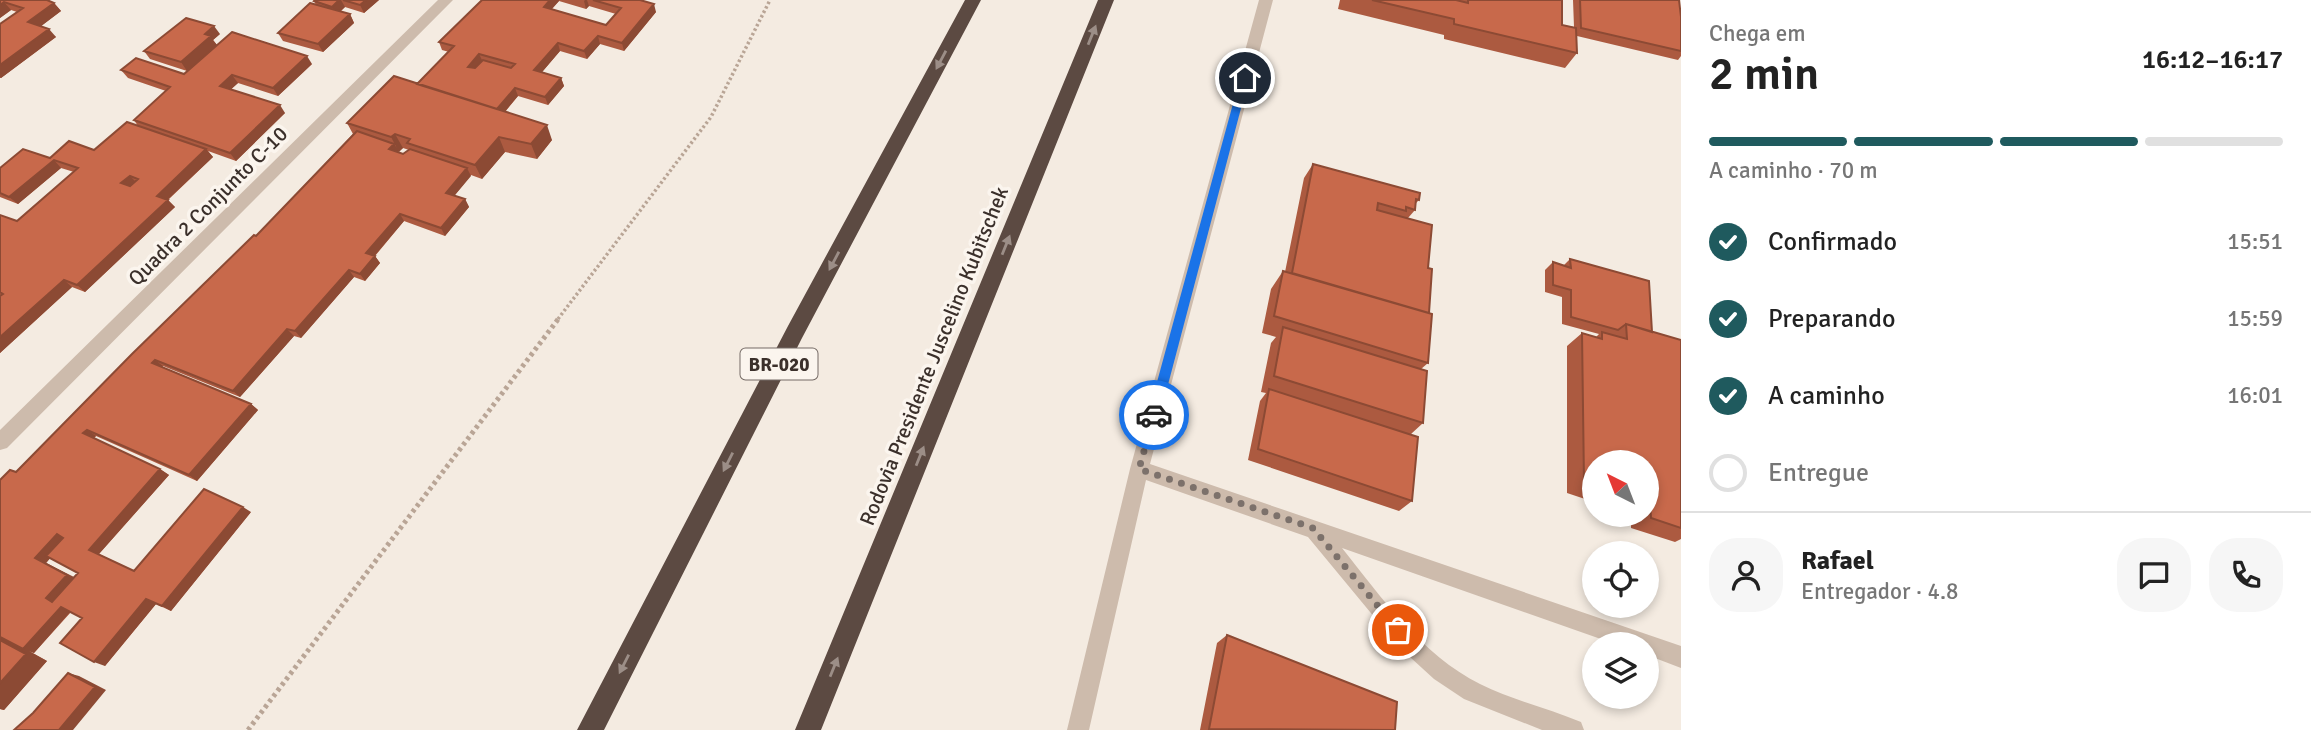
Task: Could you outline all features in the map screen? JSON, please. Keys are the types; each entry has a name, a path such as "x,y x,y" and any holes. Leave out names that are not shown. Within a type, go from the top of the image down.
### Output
{"highway":[{"name":"BR-020","path":"590,730 795,332 973,0"},
{"name":"Rodovia Presidente Juscelino Kubitschek","path":"808,730 1106,0"}],"street":[{"name":"Quadra 2 Conjunto C-10","path":"0,442 446,0"},
{"path":"1078,730 1139,469 1266,0"},
{"path":"1139,469 1612,632"},
{"path":"1313,528 1398,630 1442,673 1484,696 1573,730"},
{"path":"1659,649 1681,657"}],"path":[{"path":"248,730 711,117 770,0"}],"building":[{"path":"0,0 47,0 54,3 28,22 49,29 0,65 0,24 23,8 4,2 0,5"},
{"path":"315,0 339,0 332,7"},
{"path":"343,0 366,0 360,5"},
{"path":"482,0 550,0 544,7 606,25 621,8 593,0 640,0 654,4 622,43 598,36 584,51 558,43 534,70 561,78 545,97 515,88 497,109 417,84 454,46 439,42","holes":["479,54 515,64 511,68 483,60 475,68 468,67"]},
{"path":"1372,0 1456,0 1468,3 1468,0 1562,0 1562,25 1576,28 1577,53 1454,24 1454,19"},
{"path":"1580,0 1679,0 1681,51 1581,28"},
{"path":"310,3 350,14 318,44 278,33"},
{"path":"186,18 214,26 205,34 211,36 181,62 144,51"},
{"path":"232,32 307,56 273,88 232,75 220,86 280,105 230,153 134,120 170,87 121,70 136,58 184,74"},
{"path":"394,76 547,125 531,144 499,137 475,165 407,143 410,139 395,134 391,137 347,123"},
{"path":"127,122 206,149 157,196 168,200 77,285 64,280 0,337 0,296 3,294 0,292 0,215 17,221 78,168 54,160 9,197 0,193 0,168 23,149 50,158 69,141 94,150","holes":["130,176 138,179 130,186 121,183"]},
{"path":"357,131 394,144 389,149 403,154 410,149 467,168 446,193 465,199 441,228 400,214 366,253 375,256 360,274 349,270 295,331 287,329 233,391 155,360 152,363 251,404 189,475 87,430 83,433 160,469 89,550 134,571 204,489 243,507 162,606 146,599 94,662 60,643 82,618 61,607 23,649 0,637 0,480 10,470 16,472 132,354 254,235 256,236","holes":["57,534 63,538 46,556 78,573 52,602 46,598 67,575 35,558"]},
{"path":"1313,164 1420,193 1419,200 1416,199 1415,210 1406,207 1406,211 1378,203 1377,210 1432,225 1428,268 1432,269 1429,313 1292,273"},
{"path":"1570,259 1649,281 1652,332 1626,324 1618,330 1571,317 1571,290 1553,285 1553,262 1571,268"},
{"path":"1283,271 1432,314 1428,363 1274,316"},
{"path":"1626,324 1681,340 1681,528 1659,521 1659,450 1584,450 1582,333 1602,339 1602,332 1627,339"},
{"path":"1283,327 1427,371 1423,423 1274,376"},
{"path":"1269,389 1418,437 1412,501 1258,449"},
{"path":"1227,635 1397,702 1395,730 1209,729"},
{"path":"0,640 26,654 0,683"},
{"path":"68,673 95,687 59,730 14,730 33,713"}],"way so far":[{"path":"1154,415 1139,469 1313,528 1398,630"}],"route":[{"path":"1154,415 1245,78"}]}
